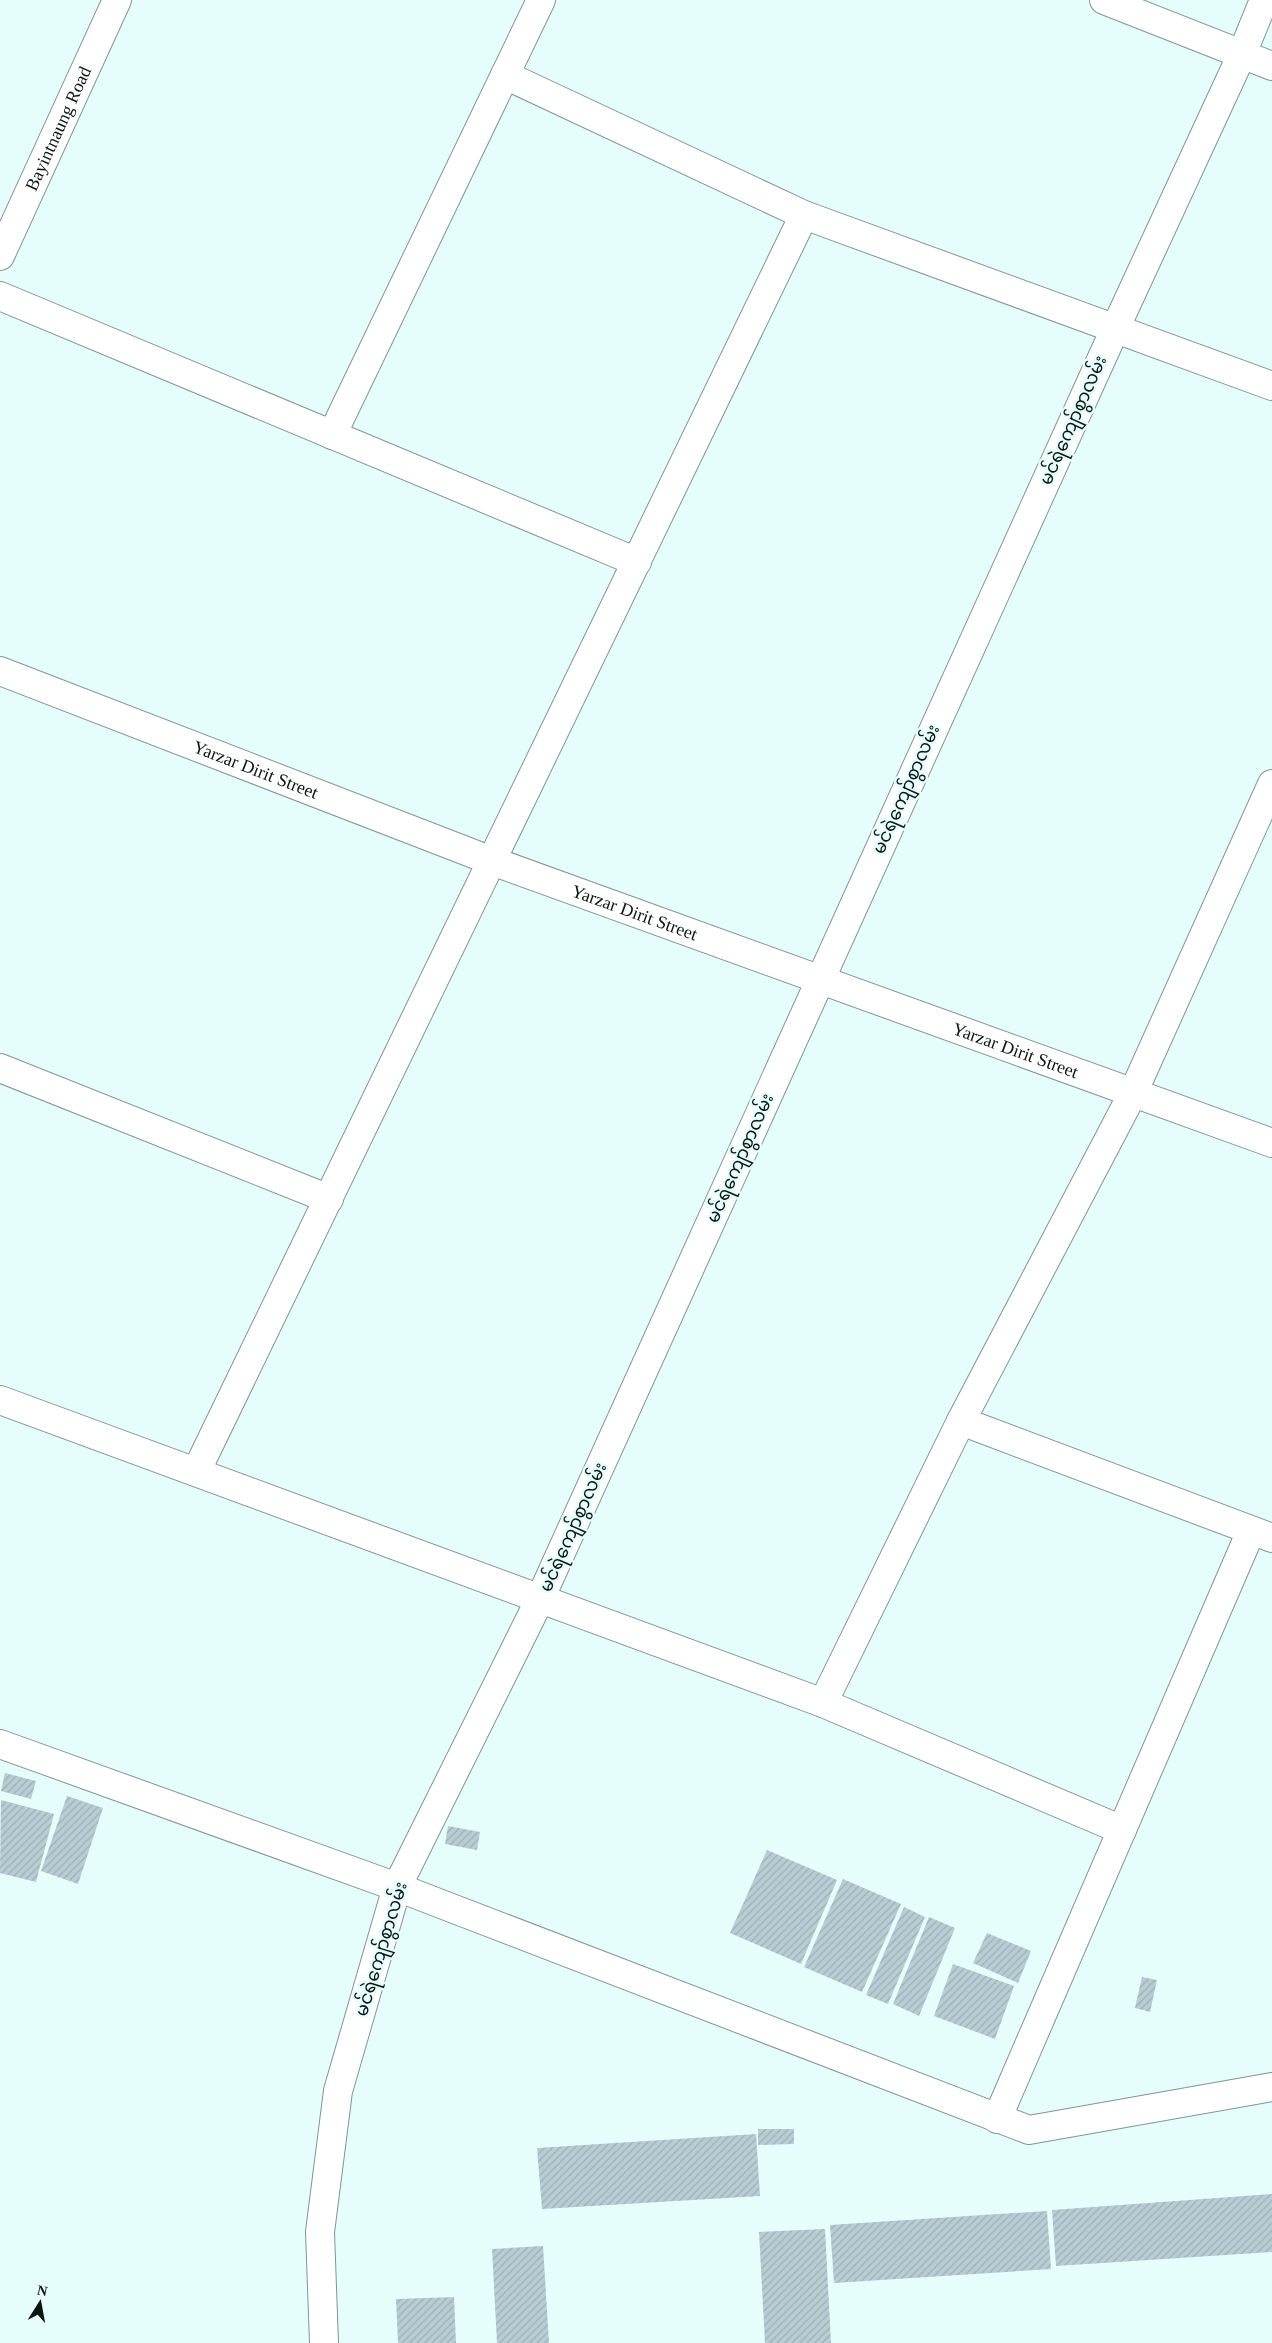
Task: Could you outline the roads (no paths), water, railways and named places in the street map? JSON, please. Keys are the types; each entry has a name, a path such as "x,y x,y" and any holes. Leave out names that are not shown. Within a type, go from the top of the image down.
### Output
{"street":[{"name":"Bayintnaung Road","path":"0,256 117,0"},
{"path":"332,435 541,0"},
{"path":"1104,0 1272,66"},
{"name":"မင်ရဲကျော်စွာလမ်း","path":"324,2343 320,2232 338,2091 397,1887 540,1599 1115,328 1242,54 1264,0"},
{"path":"505,75 804,216 1272,386"},
{"path":"196,1472 804,216"},
{"path":"0,296 636,562"},
{"name":"Yarzar Dirit Street","path":"0,671 492,861 1272,1143"},
{"path":"823,1703 961,1421 1133,1093 1272,786"},
{"path":"0,1068 328,1199"},
{"path":"0,1400 823,1703 1122,1830"},
{"path":"961,1421 1262,1534 1122,1830 997,2119"},
{"path":"0,1744 397,1887 1029,2130 1272,2087"}]}
